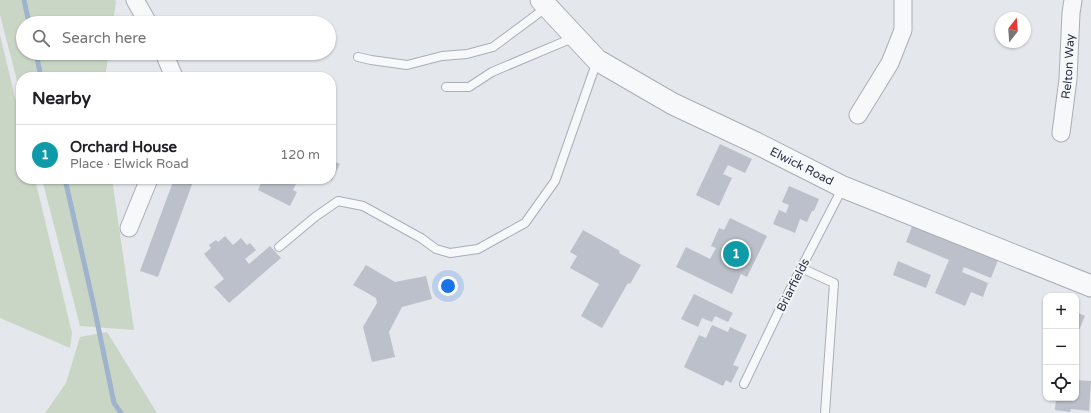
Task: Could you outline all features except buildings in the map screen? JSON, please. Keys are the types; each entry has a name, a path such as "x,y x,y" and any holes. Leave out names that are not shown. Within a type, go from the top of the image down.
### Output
{"street":[{"path":"136,0 144,16"},
{"path":"858,115 890,63 903,30 903,0"},
{"name":"Relton Way","path":"1061,133 1068,79 1073,0"},
{"name":"Elwick Road","path":"546,2 597,60 672,104 756,143 843,188 1091,286"},
{"path":"167,60 172,72"},
{"path":"129,228 147,184"}],"lane":[{"path":"358,56 371,60 407,65 442,56 467,54 492,47 546,2"},
{"path":"446,88 469,87 492,72 576,37"},
{"path":"279,247 315,217 338,201 363,206 421,238 436,249 450,253 478,249 525,223 555,181 597,60"},
{"name":"Briarfields","path":"744,384 843,188"},
{"path":"802,268 834,283 825,413"}],"green space":[{"path":"0,0 116,1 114,16 16,16 16,60 108,60 106,72 16,72 16,77 0,15"},
{"path":"0,35 16,101 16,184 36,184 72,333 70,348 0,318"},
{"path":"43,184 113,184 134,330 80,326"},
{"path":"107,332 157,413 45,413 66,383 80,337"}],"waterway":[{"path":"24,0 27,16"},
{"path":"37,60 40,72"},
{"path":"66,184 114,403 121,413"}],"place":[{"name":"Orchard House","path":"736,254"}]}
